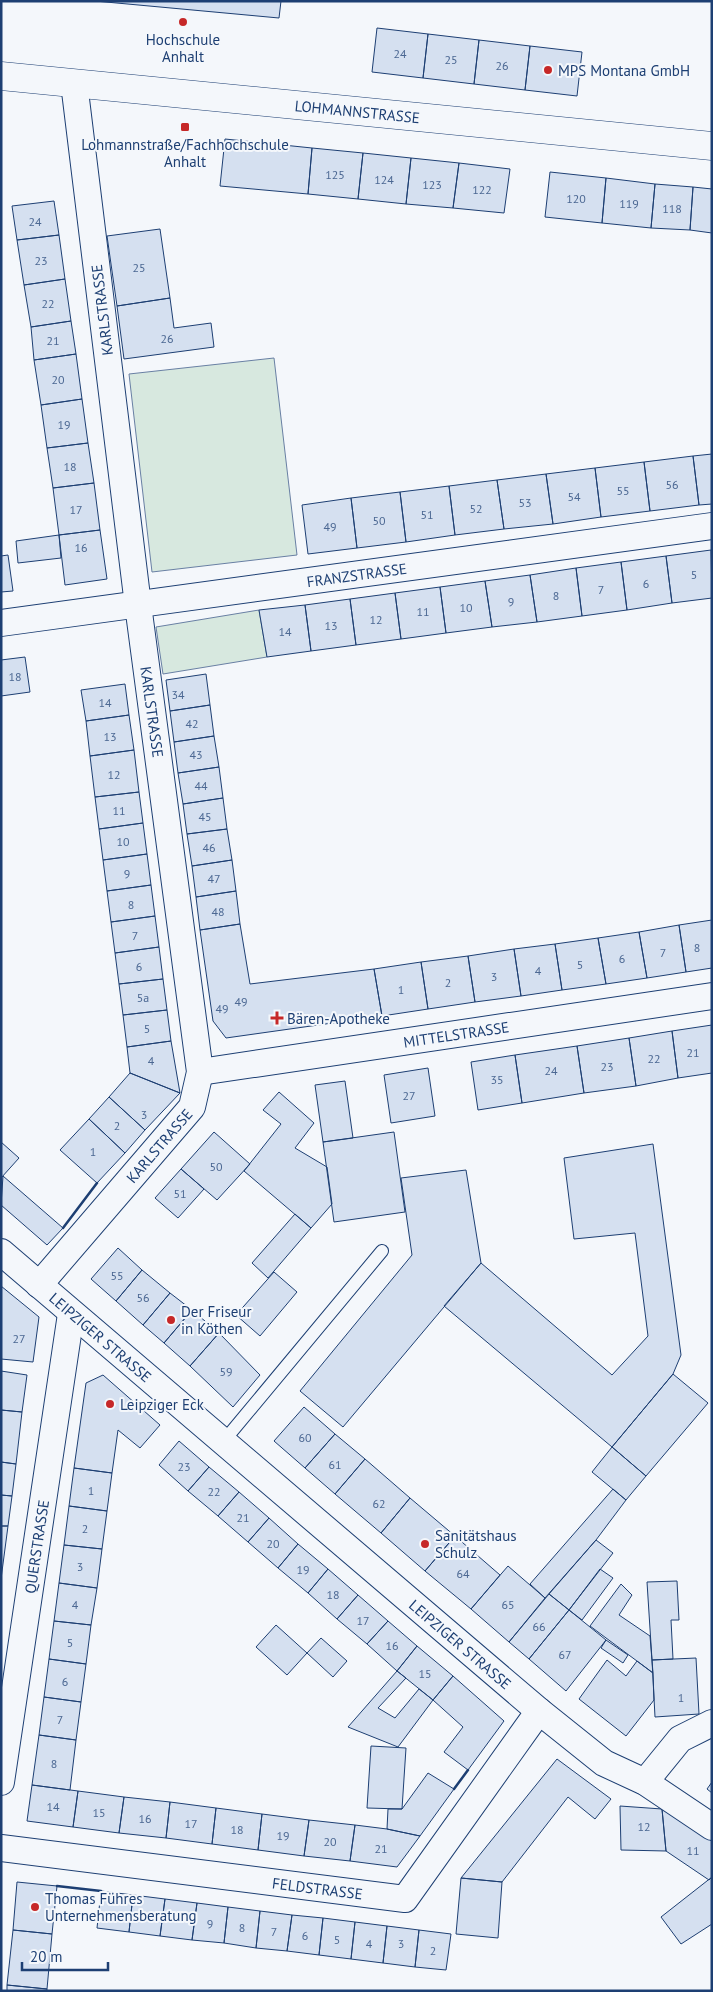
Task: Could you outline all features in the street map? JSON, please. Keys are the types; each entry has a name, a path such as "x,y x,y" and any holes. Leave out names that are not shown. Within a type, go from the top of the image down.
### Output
{"main road":[{"name":"LOHMANNSTRASSE","path":"1,76 712,146"}],"street":[{"name":"KARLSTRASSE","path":"39,1285 192,1107 200,1072 138,605 74,83"},
{"name":"FRANZSTRASSE","path":"1,623 712,526"},
{"name":"MITTELSTRASSE","path":"200,1072 712,996"},
{"name":"LEIPZIGER STRASSE","path":"1,1252 71,1314 539,1711 604,1763 645,1782 712,1827"},
{"name":"QUERSTRASSE","path":"1,1782 71,1314"},
{"name":"FELDSTRASSE","path":"1,1848 405,1899 539,1711"},
{"path":"645,1782 680,1739 712,1722"}],"lane":[{"path":"223,1442 382,1250"}],"shaded area":[{"path":"274,358 297,555 152,572 129,374"},
{"path":"259,610 267,657 163,674 156,627"}],"building":[{"path":"95,1 281,1 279,18"},
{"path":"377,28 428,34 423,78 372,72"},
{"path":"428,34 479,40 474,84 423,78"},
{"path":"479,40 530,46 525,90 474,84"},
{"path":"530,46 582,52 577,96 525,90"},
{"path":"225,139 312,148 308,194 220,186"},
{"path":"312,148 363,153 358,199 308,194"},
{"path":"363,153 411,158 406,204 358,199"},
{"path":"411,158 459,163 453,208 406,204"},
{"path":"459,163 510,169 504,213 453,208"},
{"path":"550,172 606,178 602,223 545,217"},
{"path":"606,178 655,184 651,228 602,223"},
{"path":"655,184 693,187 690,230 651,228"},
{"path":"693,187 712,189 712,233 690,230"},
{"path":"54,201 59,235 17,240 12,206"},
{"path":"160,229 170,298 117,306 107,236"},
{"path":"59,235 65,279 24,285 17,240"},
{"path":"65,279 71,321 31,327 24,285"},
{"path":"170,298 174,328 211,323 214,347 124,359 117,306"},
{"path":"71,321 76,354 34,360 31,327"},
{"path":"76,354 82,399 41,405 34,360"},
{"path":"82,399 88,443 47,448 41,405"},
{"path":"88,443 94,483 53,488 47,448"},
{"path":"712,454 712,504 699,505 693,456"},
{"path":"693,456 699,505 650,511 644,462"},
{"path":"644,462 650,511 601,517 595,468"},
{"path":"595,468 601,517 553,524 546,474"},
{"path":"546,474 553,524 504,529 497,480"},
{"path":"497,480 504,529 455,535 449,486"},
{"path":"94,483 100,530 59,535 53,488"},
{"path":"449,486 455,535 406,542 400,492"},
{"path":"400,492 406,542 357,548 351,498"},
{"path":"351,498 357,548 308,554 302,505"},
{"path":"100,530 107,579 65,585 59,535"},
{"path":"59,535 61,558 18,563 16,541"},
{"path":"711,550 712,598 672,603 666,556"},
{"path":"8,555 13,591 1,592 1,556"},
{"path":"666,556 672,603 627,610 621,562"},
{"path":"621,562 627,610 582,616 576,568"},
{"path":"576,568 582,616 537,622 530,575"},
{"path":"530,575 537,622 492,627 485,581"},
{"path":"485,581 492,627 446,633 440,587"},
{"path":"440,587 446,633 401,639 395,593"},
{"path":"395,593 401,639 356,645 350,599"},
{"path":"350,599 356,645 311,651 305,605"},
{"path":"305,605 311,651 267,657 259,610"},
{"path":"25,657 30,692 1,696 1,660"},
{"path":"206,674 210,705 170,711 166,680"},
{"path":"125,684 129,715 86,721 81,690"},
{"path":"210,705 214,736 174,742 170,711"},
{"path":"129,715 134,750 90,756 86,721"},
{"path":"214,736 219,767 178,773 174,742"},
{"path":"134,750 139,792 95,797 90,756"},
{"path":"219,767 223,798 183,804 178,773"},
{"path":"139,792 143,823 99,829 95,797"},
{"path":"223,798 227,829 187,834 183,804"},
{"path":"143,823 147,854 103,860 99,829"},
{"path":"227,829 232,860 192,866 187,834"},
{"path":"147,854 151,885 107,891 103,860"},
{"path":"232,860 236,891 196,897 192,866"},
{"path":"151,885 155,916 111,922 107,891"},
{"path":"236,891 240,924 200,930 196,897"},
{"path":"155,916 159,947 115,953 111,922"},
{"path":"712,920 712,968 686,972 679,925"},
{"path":"240,924 250,984 374,969 382,1016 226,1038 213,1021 200,930"},
{"path":"679,925 686,972 647,978 639,932"},
{"path":"639,932 647,978 606,984 598,938"},
{"path":"598,938 606,984 562,990 555,944"},
{"path":"555,944 562,990 521,996 514,949"},
{"path":"159,947 163,979 119,984 115,953"},
{"path":"514,949 521,996 475,1002 468,956"},
{"path":"468,956 475,1002 428,1009 421,962"},
{"path":"421,962 428,1009 382,1016 374,969"},
{"path":"163,979 167,1010 123,1015 119,984"},
{"path":"167,1010 171,1041 127,1047 123,1015"},
{"path":"712,1025 712,1073 678,1078 672,1031"},
{"path":"672,1031 678,1078 636,1086 629,1038"},
{"path":"629,1038 636,1086 584,1093 577,1046"},
{"path":"171,1041 180,1093 130,1073 127,1047"},
{"path":"577,1046 584,1093 522,1103 515,1055"},
{"path":"515,1055 522,1103 478,1110 471,1062"},
{"path":"428,1068 435,1116 391,1123 384,1075"},
{"path":"130,1073 180,1093 145,1130 109,1097"},
{"path":"345,1081 353,1138 323,1142 315,1085"},
{"path":"279,1092 314,1123 295,1148 327,1167 332,1204 311,1228 244,1171 281,1124 263,1110"},
{"path":"109,1097 145,1130 125,1153 89,1119"},
{"path":"89,1119 125,1153 97,1183 60,1150"},
{"path":"214,1132 250,1164 217,1200 181,1169"},
{"path":"394,1132 405,1212 334,1222 323,1142"},
{"path":"1,1142 19,1158 1,1178"},
{"path":"653,1144 681,1355 673,1374 612,1447 444,1306 481,1263 612,1375 648,1336 635,1233 574,1239 564,1158"},
{"path":"181,1169 204,1189 178,1218 155,1198"},
{"path":"466,1170 481,1263 343,1427 300,1391 412,1255 401,1178"},
{"path":"3,1176 63,1228 47,1245 1,1205"},
{"path":"295,1214 311,1228 268,1278 252,1263"},
{"path":"118,1248 142,1270 116,1301 91,1279"},
{"path":"142,1270 170,1293 143,1325 116,1301"},
{"path":"274,1272 297,1292 260,1336 236,1315"},
{"path":"1,1286 39,1317 33,1362 1,1359"},
{"path":"170,1293 192,1310 164,1343 143,1325"},
{"path":"192,1310 219,1333 190,1366 164,1343"},
{"path":"219,1333 260,1375 233,1407 190,1366"},
{"path":"1,1371 27,1375 22,1412 1,1410"},
{"path":"673,1374 708,1403 646,1476 612,1447"},
{"name":"Leipziger Eck","path":"103,1375 160,1425 140,1448 118,1430 112,1473 74,1468 86,1383"},
{"path":"304,1407 335,1434 305,1468 274,1441"},
{"path":"1,1410 22,1412 16,1464 1,1462"},
{"path":"335,1434 365,1459 335,1494 305,1468"},
{"path":"179,1441 209,1467 188,1491 159,1465"},
{"path":"612,1447 646,1476 626,1500 592,1472"},
{"path":"365,1459 410,1498 381,1533 335,1494"},
{"path":"1,1462 16,1464 12,1496 1,1495"},
{"path":"209,1467 239,1492 218,1516 188,1491"},
{"path":"74,1468 112,1473 107,1511 69,1506"},
{"path":"613,1489 626,1500 596,1540 545,1598 530,1584"},
{"path":"239,1492 269,1518 248,1542 218,1516"},
{"path":"1,1495 12,1496 8,1526 1,1526"},
{"path":"410,1498 455,1536 425,1571 381,1533"},
{"path":"69,1506 107,1511 102,1549 64,1545"},
{"path":"269,1518 298,1544 278,1568 248,1542"},
{"path":"1,1526 8,1526 1,1579"},
{"path":"455,1536 500,1575 471,1609 425,1571"},
{"path":"596,1540 613,1553 569,1610 549,1594"},
{"path":"298,1544 328,1569 308,1593 278,1568"},
{"path":"64,1545 102,1549 97,1588 59,1583"},
{"path":"508,1566 545,1598 509,1642 471,1609"},
{"path":"328,1569 358,1595 337,1619 308,1593"},
{"path":"600,1569 613,1578 582,1620 569,1610"},
{"path":"677,1581 679,1620 671,1620 673,1659 652,1660 647,1582"},
{"path":"59,1583 97,1588 91,1625 54,1621"},
{"path":"621,1584 632,1595 619,1615 650,1636 653,1673 590,1626"},
{"path":"549,1594 569,1610 529,1659 509,1642"},
{"path":"358,1595 388,1621 367,1644 337,1619"},
{"path":"569,1610 606,1640 566,1691 529,1659"},
{"path":"54,1621 91,1625 86,1664 49,1659"},
{"path":"388,1621 417,1646 397,1671 367,1644"},
{"path":"276,1625 307,1653 287,1675 256,1647"},
{"path":"321,1638 347,1661 333,1677 307,1653"},
{"path":"606,1640 628,1655 623,1663 601,1648"},
{"path":"417,1646 453,1676 433,1700 397,1671"},
{"path":"696,1658 699,1714 655,1717 652,1660"},
{"path":"49,1659 86,1664 81,1702 44,1697"},
{"path":"607,1660 626,1676 637,1661 653,1673 654,1700 626,1736 579,1699"},
{"path":"397,1671 406,1678 378,1708 395,1718 419,1689 433,1700 398,1747 348,1727"},
{"path":"453,1676 504,1721 468,1770 444,1752 463,1727 433,1700"},
{"path":"44,1697 81,1702 76,1740 39,1735"},
{"path":"39,1735 76,1740 70,1790 32,1785"},
{"path":"371,1746 406,1748 402,1809 367,1808"},
{"path":"557,1759 611,1799 595,1819 568,1797 502,1882 461,1878"},
{"path":"428,1773 454,1789 420,1836 387,1829 388,1809 402,1809"},
{"path":"712,1782 712,1793 707,1789"},
{"path":"32,1785 78,1791 73,1827 27,1821"},
{"path":"78,1791 124,1797 119,1833 73,1827"},
{"path":"124,1797 170,1802 166,1838 119,1833"},
{"path":"170,1802 216,1808 212,1844 166,1838"},
{"path":"620,1806 662,1809 666,1851 621,1850"},
{"path":"216,1808 262,1814 258,1850 212,1844"},
{"path":"662,1809 712,1841 712,1877 709,1880 666,1851"},
{"path":"262,1814 309,1820 304,1856 258,1850"},
{"path":"309,1820 355,1825 350,1861 304,1856"},
{"path":"355,1825 420,1836 397,1867 350,1861"},
{"path":"712,1877 712,1924 681,1944 661,1917"},
{"path":"461,1878 502,1882 498,1938 456,1934"},
{"path":"17,1882 57,1886 52,1934 13,1930"},
{"path":"101,1891 133,1895 129,1932 97,1928"},
{"path":"133,1895 165,1899 160,1936 129,1932"},
{"path":"165,1899 197,1903 192,1940 160,1936"},
{"path":"197,1903 228,1907 224,1943 192,1940"},
{"path":"228,1907 260,1911 256,1948 224,1943"},
{"path":"260,1911 292,1915 287,1951 256,1948"},
{"path":"292,1915 323,1918 319,1955 287,1951"},
{"path":"323,1918 355,1922 351,1959 319,1955"},
{"path":"355,1922 387,1926 383,1963 351,1959"},
{"path":"387,1926 419,1930 415,1967 383,1963"},
{"path":"13,1930 52,1934 47,1989 7,1985"},
{"path":"419,1930 451,1934 446,1970 415,1967"},
{"path":"7,1985 47,1989 47,1991 7,1991"}],"wall":[{"path":"63,1228 97,1183"},
{"path":"454,1789 468,1770"},
{"path":"57,1886 101,1891"}],"place":[{"name":"Hochschule Anhalt","path":"183,22"},
{"name":"MPS Montana GmbH","path":"548,70"},
{"name":"Lohmannstraße/Fachhochschule Anhalt","path":"185,127"},
{"name":"Bären-Apotheke","path":"277,1018"},
{"name":"Der Friseur in Köthen","path":"171,1320"},
{"name":"Leipziger Eck","path":"110,1404"},
{"name":"Sanitätshaus Schulz","path":"425,1544"},
{"name":"Thomas Führes Unternehmensberatung","path":"35,1907"}]}
